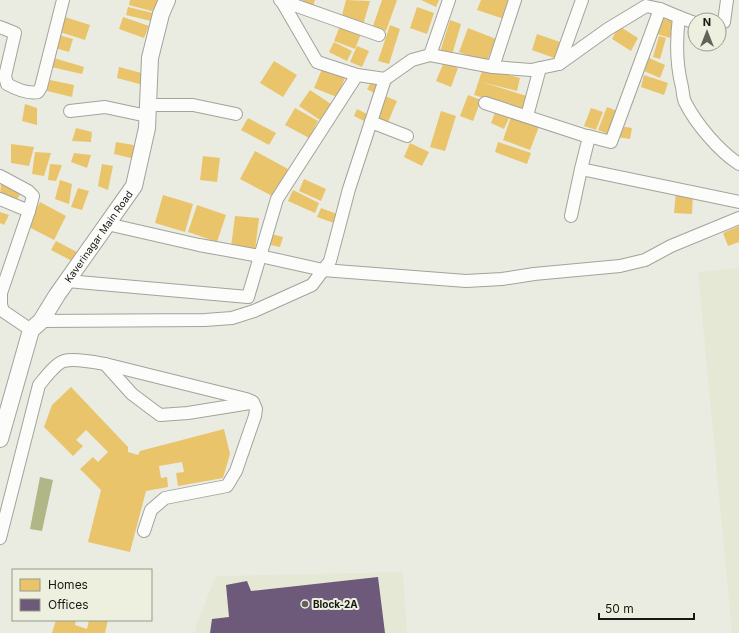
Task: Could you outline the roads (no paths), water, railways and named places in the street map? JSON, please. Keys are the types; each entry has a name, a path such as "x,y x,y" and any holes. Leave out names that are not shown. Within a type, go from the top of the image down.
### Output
{"street":[{"path":"0,27 15,33 6,76 7,84 32,93 38,92 41,87 63,0"},
{"name":"Kaverinagar Main Road","path":"0,439 36,325 134,186 147,128 150,58 161,14 167,0"},
{"path":"281,0 317,62 357,75 385,79"},
{"path":"281,0 379,35"},
{"path":"430,55 449,0"},
{"path":"493,67 515,0"},
{"path":"559,64 582,0"},
{"path":"725,12 727,0"},
{"path":"0,176 28,191 33,196 1,293 1,305 3,311 36,325 232,318 254,311 312,286 330,261 349,189 385,79 412,60 430,55 493,67 531,70 559,64 647,3 687,20"},
{"path":"484,103 611,142 660,9"},
{"path":"678,17 676,43 678,72 685,101 705,132 717,146 739,164"},
{"path":"527,116 540,68"},
{"path":"67,281 248,297 276,199 357,75"},
{"path":"70,111 105,107 148,110 193,105 236,114"},
{"path":"370,122 408,136"},
{"path":"571,216 581,168 590,136 588,136"},
{"path":"581,168 739,202"},
{"path":"0,199 29,211"},
{"path":"107,224 199,245 260,256 323,270 466,281 502,279 534,274 620,266 645,260 671,246 739,218"},
{"path":"0,538 39,385 51,371 63,361 86,360 105,364 253,402 256,409 255,416 236,471 227,486 165,498 151,510 144,531"},
{"path":"105,364 132,394 160,415 188,413 253,402"}],"place":[{"name":"Block-2A","path":"305,604"}]}
